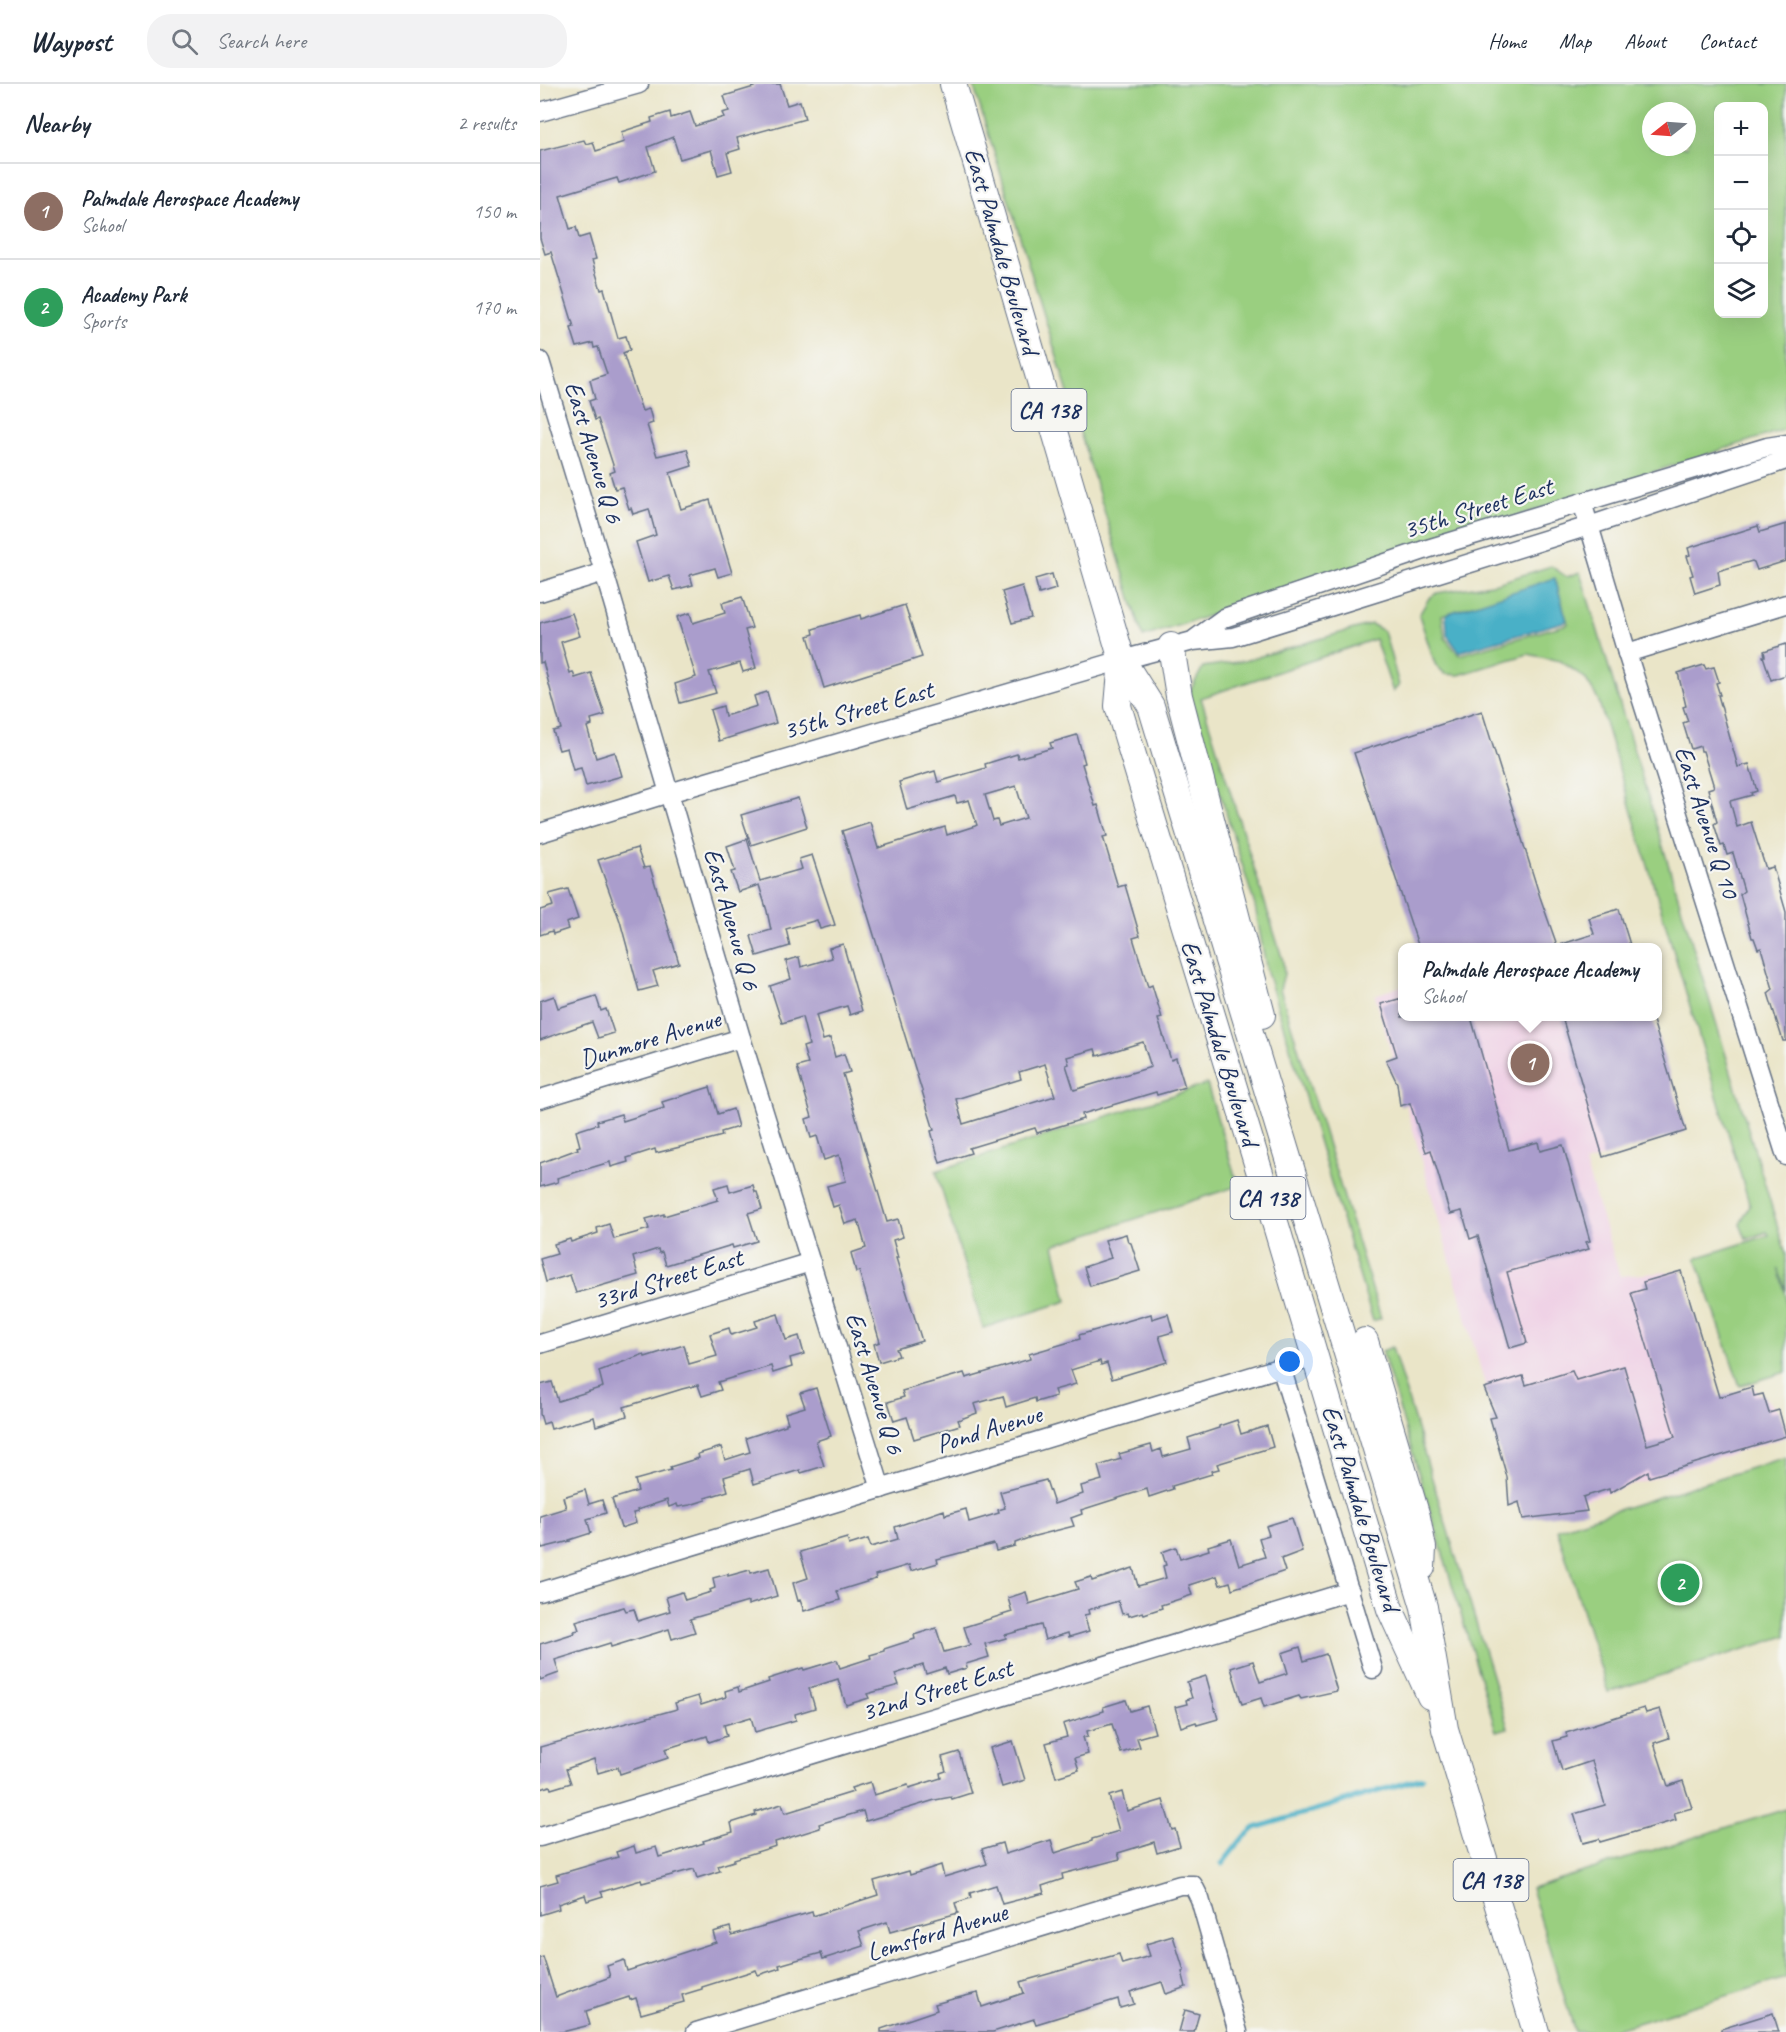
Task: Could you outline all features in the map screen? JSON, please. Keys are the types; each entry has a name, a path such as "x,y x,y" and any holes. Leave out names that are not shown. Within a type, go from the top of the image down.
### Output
{"highway":[{"name":"East Palmdale Boulevard","path":"953,84 1122,660 1151,706 1424,1607 1445,1729 1536,2032"},
{"path":"1182,644 1179,696 1264,1024 1261,1070"},
{"name":"East Palmdale Boulevard","path":"1122,660 1118,706 1390,1609 1445,1729"},
{"path":"1365,1341 1417,1517 1423,1548 1420,1595"}],"street":[{"path":"540,112 639,84"},
{"name":"East Avenue Q 6","path":"540,361 741,1038 880,1489"},
{"name":"35th Street East","path":"1182,644 1224,618 1426,549 1767,447 1786,444"},
{"name":"35th Street East","path":"540,833 1122,660 1182,644 1233,637 1589,526 1786,460"},
{"name":"East Avenue Q 10","path":"1582,502 1626,653 1786,1156"},
{"path":"1394,587 1394,576 1399,570 1504,535 1517,522"},
{"path":"540,592 604,572"},
{"path":"1626,653 1786,604"},
{"name":"Dunmore Avenue","path":"540,1099 741,1038"},
{"name":"33rd Street East","path":"540,1344 811,1262"},
{"name":"Pond Avenue","path":"540,1592 1315,1357"},
{"path":"1281,1367 1373,1669"},
{"name":"32nd Street East","path":"540,1837 1350,1591"},
{"name":"Lemsford Avenue","path":"696,2032 1180,1886 1193,1885 1200,1899 1238,2032"}],"shaded area":[{"path":"1398,987 1398,1021 1653,1021 1686,1131 1585,1163 1620,1276 1681,1271 1719,1397 1752,1387 1779,1410 1786,1437 1523,1519 1375,995"}],"green space":[{"path":"973,84 1786,84 1786,429 1143,637"},
{"path":"1551,566 1567,577 1580,572 1786,1254 1786,1291 1778,1268 1786,1295 1786,1372 1740,1386 1696,1258 1769,1235 1767,1232 1746,1239 1740,1224 1750,1206 1598,699 1585,678 1560,661 1528,654 1459,675 1445,674 1435,664 1419,615 1429,598 1437,593 1497,583","holes":["1555,579 1568,624 1459,655 1445,638 1442,615"]},
{"path":"1371,624 1384,631 1399,685 1393,692 1375,639 1201,698 1283,961 1284,974 1280,989 1381,1318 1373,1321 1267,972 1255,906 1189,693 1203,667 1244,661"},
{"path":"1207,1084 1238,1186 1054,1245 1067,1301 983,1328 936,1171"},
{"path":"1392,1347 1508,1728 1496,1731 1382,1351"},
{"path":"1786,1457 1786,1636 1608,1692 1557,1529"},
{"path":"1786,1809 1786,1978 1607,2032 1575,2032 1531,1888"}],"water":[{"path":"1555,578 1567,621 1459,652 1447,635 1446,614"}],"building":[{"path":"753,84 780,84 787,105 800,101 805,119 737,138 740,149 727,153 732,171 718,175 711,150 680,159 673,137 648,147 655,171 619,183 617,178 560,195 570,229 576,227 579,238 589,235 596,259 592,260 601,290 604,289 618,338 626,336 630,350 623,353 642,411 649,409 653,423 647,425 657,456 687,449 692,466 670,473 681,509 710,500 732,573 718,577 715,568 690,575 693,585 674,590 669,576 648,582 636,542 656,535 649,509 633,514 631,508 629,509 622,487 615,489 610,473 615,471 598,419 595,420 589,401 595,399 590,380 607,374 598,347 594,348 593,343 577,347 571,328 574,327 551,252 545,254 540,238 540,151 584,140 586,144 593,142 596,151 624,142 621,132 652,122 651,118 670,112 671,118 690,112 695,126 724,117 722,113 729,111 724,96 754,87"},
{"path":"1786,524 1786,561 1757,570 1752,561 1718,571 1720,585 1695,593 1690,576 1693,575 1687,556 1690,555 1688,548 1758,526 1760,532"},
{"path":"1052,574 1056,589 1039,594 1035,579"},
{"path":"1022,586 1031,618 1012,623 1002,592"},
{"path":"742,597 752,628 745,630 756,668 743,672 740,663 709,672 716,693 680,703 675,684 696,677 677,617 690,613 693,623 725,613 722,603"},
{"path":"905,605 922,657 824,688 808,636 814,634 813,629 860,615 861,619"},
{"path":"572,613 580,636 561,642 570,673 573,672 575,678 591,673 605,715 591,719 592,725 587,727 596,758 615,752 622,776 586,786 581,768 573,770 567,748 559,750 553,731 561,729 543,662 540,663 540,623"},
{"path":"1786,644 1786,675 1771,680 1763,656 1765,656 1764,651"},
{"path":"1704,665 1706,669 1714,667 1719,682 1716,683 1720,695 1718,695 1738,767 1749,764 1757,791 1751,793 1752,795 1730,801 1737,827 1751,822 1766,869 1773,867 1786,912 1786,1041 1783,1041 1768,993 1773,989 1761,948 1758,949 1752,938 1740,894 1744,891 1733,853 1727,855 1724,845 1721,846 1714,824 1717,822 1708,789 1714,787 1703,751 1700,746 1691,749 1683,723 1688,721 1683,707 1686,706 1678,673"},
{"path":"767,692 776,723 719,741 710,710 723,706 725,716 757,706 754,696"},
{"path":"1482,711 1556,943 1417,943 1354,753"},
{"path":"1077,735 1085,763 1082,764 1095,806 1098,805 1107,836 1103,837 1118,887 1125,885 1140,936 1133,938 1148,987 1152,985 1162,1018 1158,1019 1171,1060 1176,1058 1185,1087 1157,1095 1156,1092 1082,1114 1083,1119 1037,1133 1035,1128 969,1148 971,1153 940,1163 931,1131 934,1130 842,831 870,822 878,848 945,827 947,835 975,826 977,825 969,800 957,803 955,796 907,810 899,782 935,771 938,782 986,768 985,764 1017,754 1018,758 1052,748 1050,743","holes":["1016,786 1026,818 999,826 997,820 993,821 985,795","1143,1042 1151,1067 1074,1090 1066,1065 1069,1064 1067,1057 1095,1049 1097,1056","1045,1064 1055,1096 963,1124 956,1099 1021,1079 1019,1072"]},
{"path":"798,798 807,827 751,845 741,815"},
{"path":"747,839 760,881 802,869 799,859 812,855 835,925 820,929 817,920 786,929 790,946 757,956 751,936 771,930 767,911 759,885 738,892 731,872 735,871 727,846"},
{"path":"637,848 644,868 650,867 679,963 653,971 658,986 639,991 620,921 598,860"},
{"path":"568,889 578,919 566,923 568,929 540,935 540,910 553,906 549,894"},
{"path":"1619,909 1629,943 1565,943 1594,934 1589,918"},
{"path":"843,944 862,1011 850,1015 847,1006 816,1015 823,1040 830,1038 835,1057 844,1054 850,1072 843,1074 887,1222 898,1219 903,1237 893,1240 898,1258 896,1258 922,1341 896,1349 899,1356 879,1362 874,1344 880,1342 859,1271 856,1272 851,1253 866,1248 858,1220 845,1224 839,1205 833,1207 827,1186 846,1181 839,1155 824,1160 817,1136 811,1138 806,1119 812,1117 797,1067 808,1064 803,1047 809,1045 802,1017 782,1023 770,986 791,979 786,961 799,957 801,967 832,958 829,948"},
{"path":"554,996 558,1008 596,996 601,1011 606,1009 614,1033 598,1038 592,1022 540,1040 540,1001"},
{"path":"1398,999 1398,1021 1472,1021 1509,1150 1538,1142 1540,1151 1563,1145 1590,1241 1586,1242 1589,1249 1507,1272 1527,1343 1510,1348 1478,1236 1470,1239 1462,1211 1450,1214 1431,1150 1426,1152 1410,1103 1400,1106 1397,1083 1386,1060 1397,1056 1381,1004"},
{"path":"1563,1021 1653,1021 1686,1131 1603,1157"},
{"path":"710,1087 718,1114 733,1109 738,1127 721,1132 722,1136 656,1153 655,1149 627,1158 628,1162 611,1167 610,1162 557,1178 558,1182 540,1187 540,1163 578,1149 577,1147 580,1146 576,1131 598,1124 597,1121 621,1114 623,1121 664,1108 662,1102"},
{"path":"728,1184 730,1192 753,1185 757,1192 762,1209 748,1213 757,1241 733,1248 732,1245 666,1265 662,1252 659,1253 658,1249 633,1257 638,1275 576,1293 570,1275 546,1282 540,1259 557,1254 554,1244 570,1239 571,1242 598,1233 597,1228 609,1224 614,1239 649,1229 646,1219 718,1200 714,1188"},
{"path":"1126,1234 1140,1271 1090,1286 1084,1267 1111,1258 1105,1240"},
{"path":"1681,1271 1719,1397 1752,1387 1754,1396 1763,1394 1769,1413 1779,1410 1786,1436 1649,1477 1648,1471 1610,1493 1609,1489 1583,1497 1587,1511 1523,1519 1519,1502 1509,1506 1507,1477 1490,1418 1496,1417 1484,1388 1523,1376 1526,1385 1572,1371 1576,1380 1624,1366 1647,1445 1675,1437 1631,1293 1645,1289 1643,1282"},
{"path":"778,1314 786,1340 799,1336 804,1354 790,1358 792,1367 773,1373 771,1366 718,1382 721,1390 702,1396 698,1385 682,1389 624,1407 627,1416 596,1426 594,1417 551,1429 549,1422 543,1424 540,1414 540,1385 552,1382 558,1401 603,1387 599,1371 644,1354 645,1357 684,1345 689,1364 717,1356 710,1334 729,1328 731,1335 757,1327 755,1321"},
{"path":"1151,1314 1152,1319 1168,1314 1173,1332 1159,1336 1167,1362 1112,1379 1107,1363 1101,1365 1100,1361 1071,1370 1076,1384 1054,1390 1056,1396 1036,1402 1035,1398 1006,1407 1003,1396 974,1404 977,1413 958,1420 960,1425 914,1439 907,1417 894,1421 888,1402 904,1397 902,1391 964,1373 966,1378 1030,1359 1029,1354 1080,1339 1079,1335"},
{"path":"816,1388 831,1436 816,1441 824,1466 801,1473 800,1470 754,1484 750,1469 724,1477 728,1491 690,1505 678,1507 677,1504 669,1507 667,1500 637,1510 638,1512 633,1513 636,1523 621,1528 612,1499 638,1491 635,1480 671,1470 670,1467 699,1458 698,1454 721,1447 725,1460 750,1452 746,1438 786,1425 788,1423 785,1413 805,1407 800,1393"},
{"path":"1237,1420 1241,1434 1267,1426 1273,1447 1217,1464 1219,1469 1211,1471 1212,1474 1172,1486 1173,1489 1149,1497 1147,1489 1081,1510 1082,1514 1071,1518 1074,1526 1031,1537 1015,1543 1015,1546 996,1551 994,1544 937,1559 938,1563 911,1571 909,1565 875,1575 876,1579 837,1591 840,1600 804,1611 800,1600 798,1601 793,1583 808,1578 800,1552 847,1538 849,1545 868,1539 871,1547 898,1539 895,1527 944,1510 945,1515 966,1509 969,1522 999,1513 998,1510 1005,1508 1000,1492 1046,1480 1054,1504 1083,1494 1081,1486 1102,1480 1098,1466 1121,1459 1119,1454 1151,1445 1153,1452 1161,1449 1163,1457 1191,1449 1188,1438"},
{"path":"585,1490 589,1504 602,1500 606,1513 587,1519 591,1533 542,1548 540,1516 566,1508 563,1497"},
{"path":"1292,1518 1302,1551 1281,1559 1285,1571 1232,1589 1230,1582 1220,1585 1217,1576 1189,1585 1192,1595 1161,1605 1162,1608 1144,1614 1143,1612 1129,1616 1128,1613 1122,1614 1118,1601 1088,1610 1089,1614 1084,1615 1089,1631 1069,1637 1068,1633 1045,1640 1041,1625 1005,1635 1006,1638 985,1644 989,1657 966,1664 967,1668 947,1674 945,1668 926,1674 923,1665 895,1674 899,1685 867,1694 869,1698 846,1705 838,1679 809,1688 815,1708 795,1714 796,1720 755,1732 751,1717 724,1725 727,1736 709,1742 707,1736 665,1749 668,1758 620,1774 618,1767 598,1773 594,1759 566,1769 571,1783 551,1789 550,1786 540,1789 540,1747 677,1709 675,1703 698,1696 701,1705 726,1697 725,1691 738,1687 739,1692 769,1682 768,1679 803,1668 804,1670 837,1660 840,1668 871,1658 870,1655 915,1639 914,1635 936,1628 944,1652 970,1645 964,1627 1012,1612 1008,1598 1026,1592 1029,1604 1078,1589 1075,1582 1091,1577 1092,1581 1133,1568 1138,1586 1166,1578 1163,1566 1166,1565 1162,1552 1176,1547 1180,1559 1209,1550 1208,1546 1231,1539 1239,1565 1265,1557 1259,1538 1269,1535 1266,1526"},
{"path":"769,1568 777,1596 690,1619 695,1632 672,1639 669,1629 611,1647 610,1643 555,1660 559,1673 540,1680 540,1644 575,1633 574,1631 579,1630 576,1621 624,1607 626,1611 634,1609 638,1621 670,1611 666,1597 682,1592 685,1600 711,1592 710,1590 715,1588 713,1578"},
{"path":"1300,1647 1304,1661 1326,1654 1337,1691 1301,1699 1299,1696 1264,1707 1261,1698 1242,1704 1231,1668 1253,1661 1260,1682 1288,1673 1282,1653"},
{"path":"1206,1676 1218,1719 1181,1727 1175,1707 1187,1704 1186,1700 1192,1698 1187,1682"},
{"path":"1126,1700 1130,1711 1147,1706 1155,1733 1137,1738 1140,1747 1121,1753 1112,1724 1087,1731 1088,1736 1083,1737 1088,1754 1075,1758 1079,1770 1056,1777 1046,1743 1067,1737 1063,1724 1104,1711 1103,1707"},
{"path":"1644,1708 1646,1713 1660,1709 1669,1738 1654,1743 1668,1786 1683,1781 1692,1808 1674,1813 1676,1820 1600,1842 1599,1839 1583,1843 1574,1814 1605,1805 1592,1761 1562,1771 1553,1741 1567,1737 1566,1733"},
{"path":"1013,1741 1025,1780 1002,1787 990,1748"},
{"path":"959,1752 971,1793 952,1799 951,1797 935,1800 866,1821 863,1811 819,1824 820,1828 775,1842 776,1846 734,1859 734,1861 718,1866 720,1871 697,1878 694,1869 642,1883 641,1880 601,1892 603,1896 587,1901 585,1895 558,1904 559,1909 540,1915 540,1886 558,1881 556,1875 618,1857 616,1852 634,1846 636,1853 656,1847 659,1857 733,1832 731,1823 756,1815 755,1812 782,1804 785,1813 853,1792 851,1788 870,1782 874,1795 908,1785 909,1788 941,1778 940,1773 946,1771 942,1757"},
{"path":"1122,1792 1127,1811 1163,1800 1172,1830 1175,1829 1180,1846 1157,1853 1154,1842 1118,1853 1120,1859 1062,1874 1063,1879 1042,1886 1044,1893 1002,1904 996,1885 970,1893 971,1898 955,1903 958,1913 890,1932 887,1922 859,1931 864,1946 823,1959 821,1953 779,1965 780,1968 758,1975 756,1970 682,1995 684,2002 641,2014 636,1998 630,2000 629,1997 586,2011 590,2025 562,2032 540,2032 540,1958 543,1957 556,1997 610,1977 607,1966 624,1960 627,1971 716,1942 713,1932 730,1927 732,1935 812,1912 813,1916 878,1895 874,1881 909,1871 910,1875 941,1865 944,1877 987,1864 982,1849 1002,1843 1005,1854 1051,1840 1055,1853 1092,1841 1092,1839 1119,1831 1109,1796"},
{"path":"1173,1936 1184,1971 1182,1972 1186,1987 1166,1994 1162,1982 1130,1992 1134,2004 1120,2008 1118,1999 1036,2024 1034,2019 993,2032 881,2032 881,2029 937,2010 935,2004 978,1993 982,2007 1024,1993 1020,1982 1119,1954 1122,1964 1150,1956 1146,1944"},
{"path":"1185,2010 1199,2014 1194,2032 1179,2032"},
{"path":"1773,2013 1779,2032 1721,2032 1721,2029"}],"waterway":[{"path":"1222,1864 1241,1840 1255,1828 1422,1778"}],"place":[{"name":"Palmdale Aerospace Academy","path":"1530,1063"},
{"name":"Academy Park","path":"1680,1583"}]}
